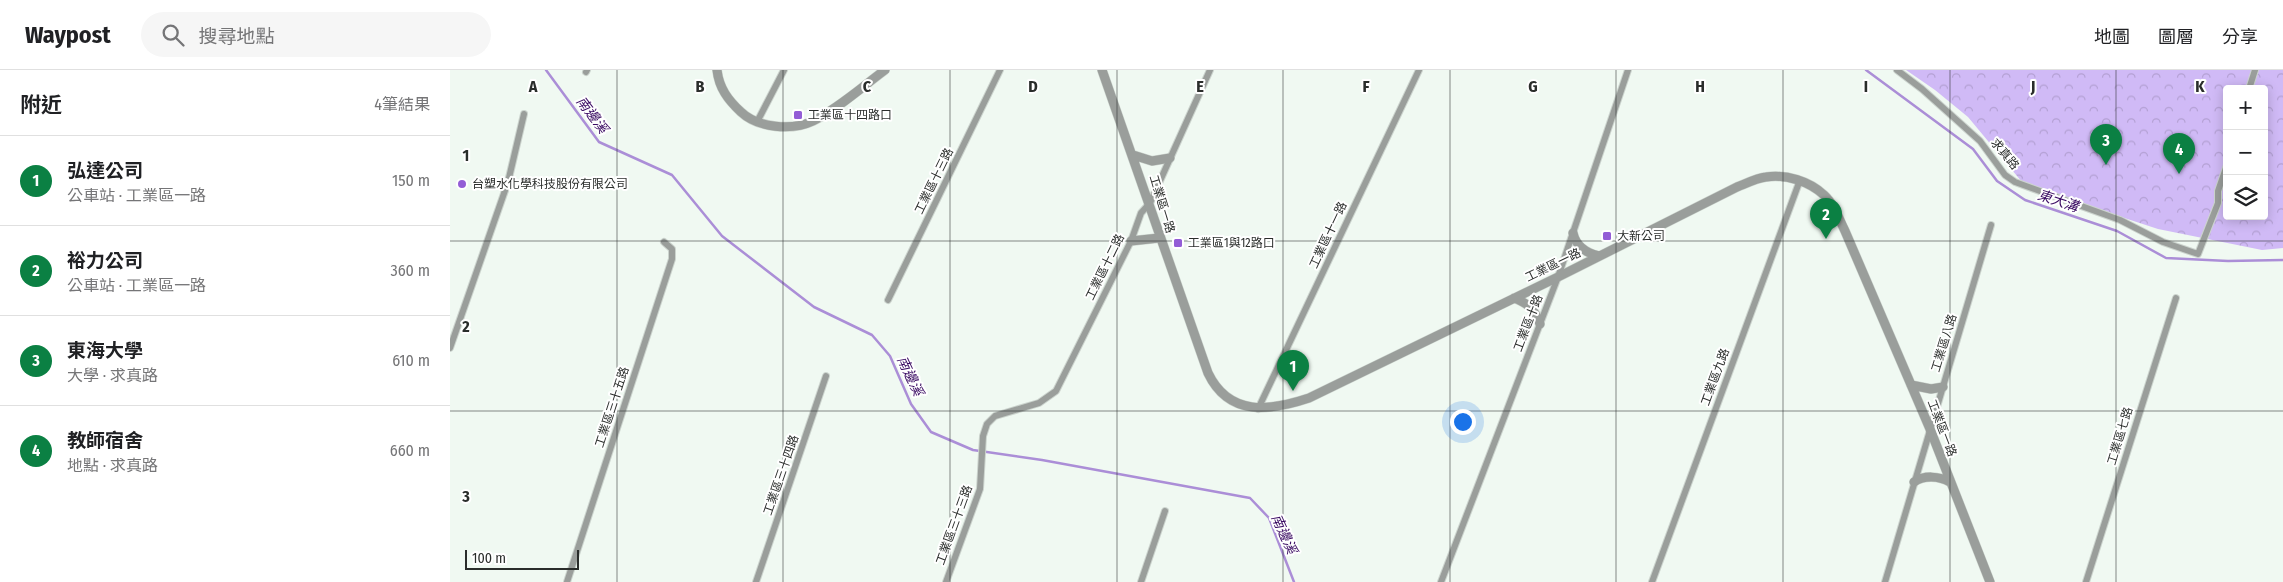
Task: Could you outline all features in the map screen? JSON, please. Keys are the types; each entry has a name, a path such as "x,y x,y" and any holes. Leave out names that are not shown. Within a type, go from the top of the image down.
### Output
{"street":[{"path":"717,70 721,87 727,98 744,115 757,122 782,126 812,122 885,70"},
{"path":"757,122 784,70"},
{"name":"工業區十三路","path":"888,300 1000,70"},
{"name":"工業區一路","path":"1102,70 1212,382 1224,395 1248,407 1258,409 1275,408 1309,398 1558,277 1737,187 1765,177 1781,176 1800,180 1824,194 1845,231 1930,429 1990,582"},
{"name":"工業區十二路","path":"983,436 987,424 995,416 1039,403 1056,391 1131,241 1141,213 1150,203 1210,70"},
{"name":"工業區十一路","path":"1258,409 1419,70"},
{"name":"工業區十路","path":"1441,582 1558,277 1628,70"},
{"name":"求真路","path":"1897,70 1922,89 1980,142 2005,175 2015,182 2120,220 2163,242 2198,254 2218,204 2218,191 2224,175"},
{"path":"2250,85 2255,70"},
{"path":"450,348 508,182 524,114"},
{"path":"1133,156 1152,161 1170,158"},
{"name":"工業區九路","path":"1652,582 1800,180"},
{"name":"工業區八路","path":"1885,582 1991,225"},
{"path":"1573,233 1578,245 1584,251 1599,256"},
{"path":"1131,241 1160,238"},
{"name":"工業區三十五路","path":"567,582 672,259 672,249 664,242"},
{"path":"1514,298 1532,308 1537,314 1540,324"},
{"name":"工業區七路","path":"2086,582 2176,298"},
{"name":"工業區三十四路","path":"756,582 826,376"},
{"path":"1911,385 1931,389 1942,387"},
{"name":"工業區三十三路","path":"946,582 980,489 983,436"},
{"path":"1914,482 1924,478 1944,478 1950,482"},
{"path":"1141,582 1165,510"}],"green space":[{"path":"1906,70 2283,70 2283,248 2262,250 2158,229 2054,195 2022,182 1968,117 1935,90"}],"waterway":[{"name":"南邊溪","path":"546,70 599,142 672,175 722,236 814,307 872,335 890,356 911,404 931,432 973,450 1042,460 1250,498 1269,518 1294,582"},
{"name":"東大溝","path":"1866,70 1973,149 1997,181 2025,200 2117,231 2166,258 2228,261 2283,260"}],"place":[{"name":"工業區十四路口","path":"798,115"},
{"name":"東海大學","path":"2106,165"},
{"name":"教師宿舍","path":"2179,174"},
{"name":"台塑水化學科技股份有限公司","path":"462,184"},
{"name":"大新公司","path":"1607,236"},
{"name":"裕力公司","path":"1826,239"},
{"name":"工業區1與12路口","path":"1178,243"},
{"name":"弘達公司","path":"1293,391"}]}
